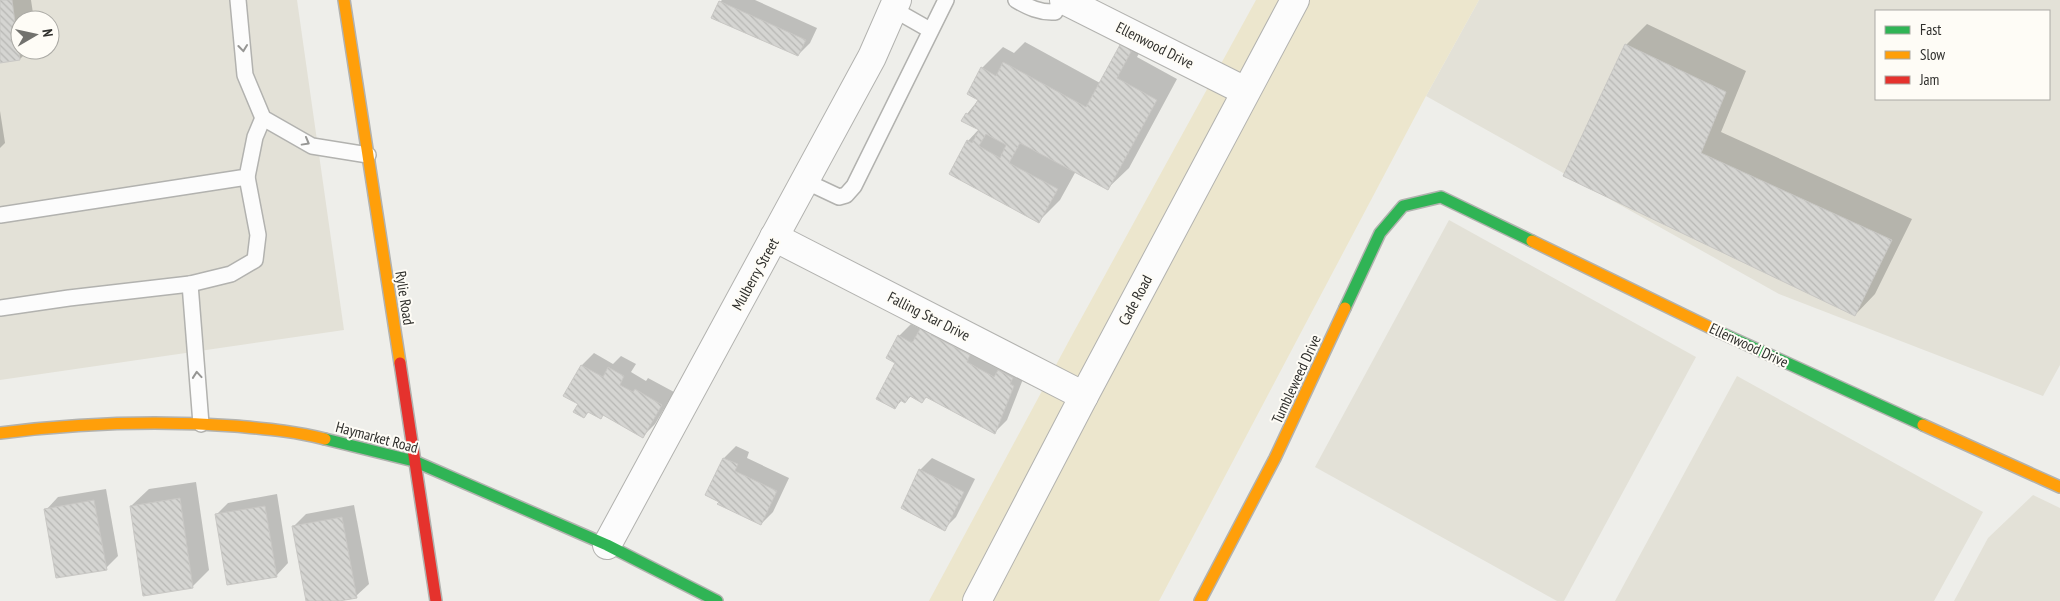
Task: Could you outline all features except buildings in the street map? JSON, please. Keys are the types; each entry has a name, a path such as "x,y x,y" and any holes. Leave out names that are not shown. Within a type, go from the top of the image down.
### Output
{"street":[{"name":"Rylie Road","path":"344,0 436,601"},
{"name":"Ellenwood Drive","path":"1063,0 1245,91"},
{"name":"Cade Road","path":"977,601 1245,91 1295,0"},
{"name":"Mulberry Street","path":"607,544 872,57 895,4"},
{"name":"Ellenwood Drive","path":"1441,196 1734,339 2060,487"},
{"name":"Tumbleweed Drive","path":"1200,601 1275,458 1380,233 1403,206 1441,196"},
{"name":"Falling Star Drive","path":"774,237 1084,396"},
{"name":"Haymarket Road","path":"0,433 65,425 179,422 295,431 414,462 607,544 718,601"}],"lane":[{"path":"238,0 245,75 263,118 312,146 368,155"},
{"path":"805,182 839,197 846,195 854,186 946,0"},
{"path":"1016,0 1036,11 1055,12 1063,0"},
{"path":"895,4 930,30"},
{"path":"0,308 190,284 231,274 255,260 258,235 246,177 255,137 263,118"},
{"path":"0,215 246,177"},
{"path":"190,284 201,424"}],"shaded area":[{"path":"0,0 297,0 344,330 0,380"},
{"path":"1256,0 1479,0 1426,96 1159,601 929,601 1071,337"},
{"path":"1479,0 2060,0 2060,365 2043,396 1779,294 1426,96"},
{"path":"1449,220 1696,357 1564,601 1557,601 1315,467"},
{"path":"1737,376 1983,512 1934,601 1615,601"},
{"path":"2033,495 2060,508 2060,601 1954,601 1988,538"}],"traffic: fast":[{"path":"1345,308 1380,233 1403,206 1441,197 1532,241"},
{"path":"1719,332 1923,425"},
{"path":"325,439 414,461 607,545 717,601"}],"traffic: slow":[{"path":"344,0 400,363"},
{"path":"1532,241 1719,332"},
{"path":"1200,601 1275,458 1345,308"},
{"path":"0,433 88,425 176,423 269,429 325,439"},
{"path":"1923,425 2060,487"}],"traffic: jam":[{"path":"400,363 436,601"}]}
